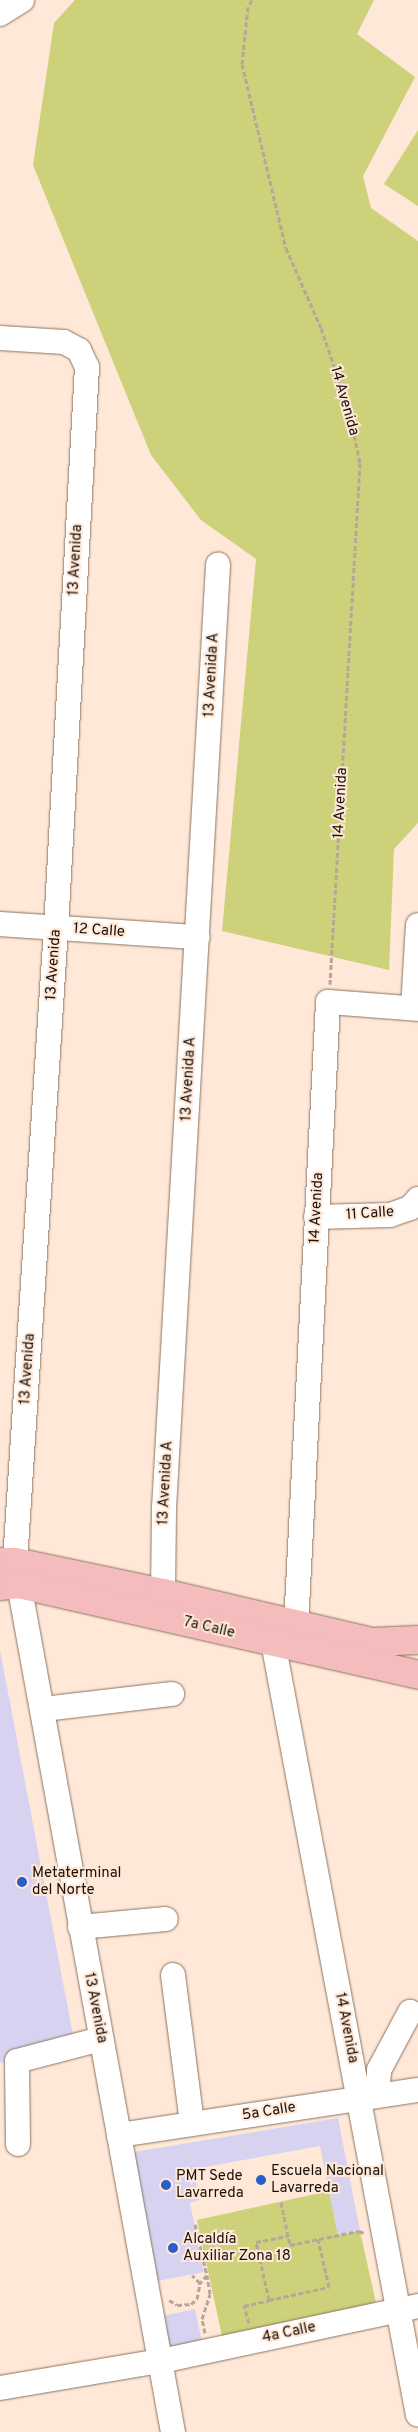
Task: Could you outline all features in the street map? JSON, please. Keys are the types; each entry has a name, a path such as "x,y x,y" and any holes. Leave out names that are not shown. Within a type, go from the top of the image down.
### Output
{"main road":[{"name":"7a Calle","path":"9,1573 163,1593 296,1626 372,1642 418,1640"},
{"name":"7a Calle","path":"9,1573 273,1642 418,1675"}],"street":[{"path":"0,14 22,0"},
{"name":"13 Avenida","path":"0,338 64,342 79,350 87,368 56,928 9,1573 44,1709 80,1927 173,2432"},
{"name":"13 Avenida A","path":"163,1593 164,1508 218,565"},
{"name":"12 Calle","path":"0,924 198,937"},
{"path":"328,1002 416,1009 418,925"},
{"name":"14 Avenida","path":"296,1626 328,1002"},
{"name":"11 Calle","path":"316,1217 390,1214 410,1208 418,1199"},
{"name":"14 Avenida","path":"273,1642 368,2097 408,2307 418,2415"},
{"path":"44,1709 172,1694"},
{"path":"80,1927 166,1919"},
{"path":"173,1975 192,2124"},
{"path":"368,2097 379,2070 410,2012"},
{"path":"18,2144 17,2061 100,2039"},
{"name":"5a Calle","path":"119,2135 418,2090"},
{"name":"4a Calle","path":"0,2388 160,2361 408,2307"}],"path":[{"name":"14 Avenida","path":"252,0 248,7 242,64 286,248 321,328 348,406 360,462 328,1002"},
{"path":"281,2202 290,2245 359,2231 361,2234"},
{"path":"195,2224 210,2294 202,2319 202,2328 205,2334 211,2332"},
{"path":"269,2300 256,2242 288,2236"},
{"path":"239,2327 249,2325 244,2306 329,2287 318,2239"},
{"path":"192,2275 200,2283"},
{"path":"164,2297 177,2305 191,2304 197,2299 200,2283 207,2275"}],"green space":[{"path":"75,0 374,0 357,34 415,77 363,176 371,208 418,241 418,823 394,849 389,970 222,931 256,559 201,520 151,455 33,165 54,23"},
{"path":"418,130 418,206 384,184"},
{"path":"329,2191 338,2235 360,2231 376,2303 222,2336 197,2220"}],"building":[{"name":"Metaterminal del Norte","path":"0,1650 75,2046 0,2063"},
{"path":"338,2118 360,2231 338,2235 320,2146 194,2169 199,2200 190,2203 204,2272 152,2282 132,2156 134,2152"},
{"path":"195,2309 202,2343 165,2351 158,2317"}],"place":[{"name":"Metaterminal del Norte","path":"22,1882"},
{"name":"Escuela Nacional Lavarreda","path":"261,2180"},
{"name":"PMT Sede Lavarreda","path":"166,2185"},
{"name":"Alcaldía Auxiliar Zona 18","path":"173,2248"}]}
